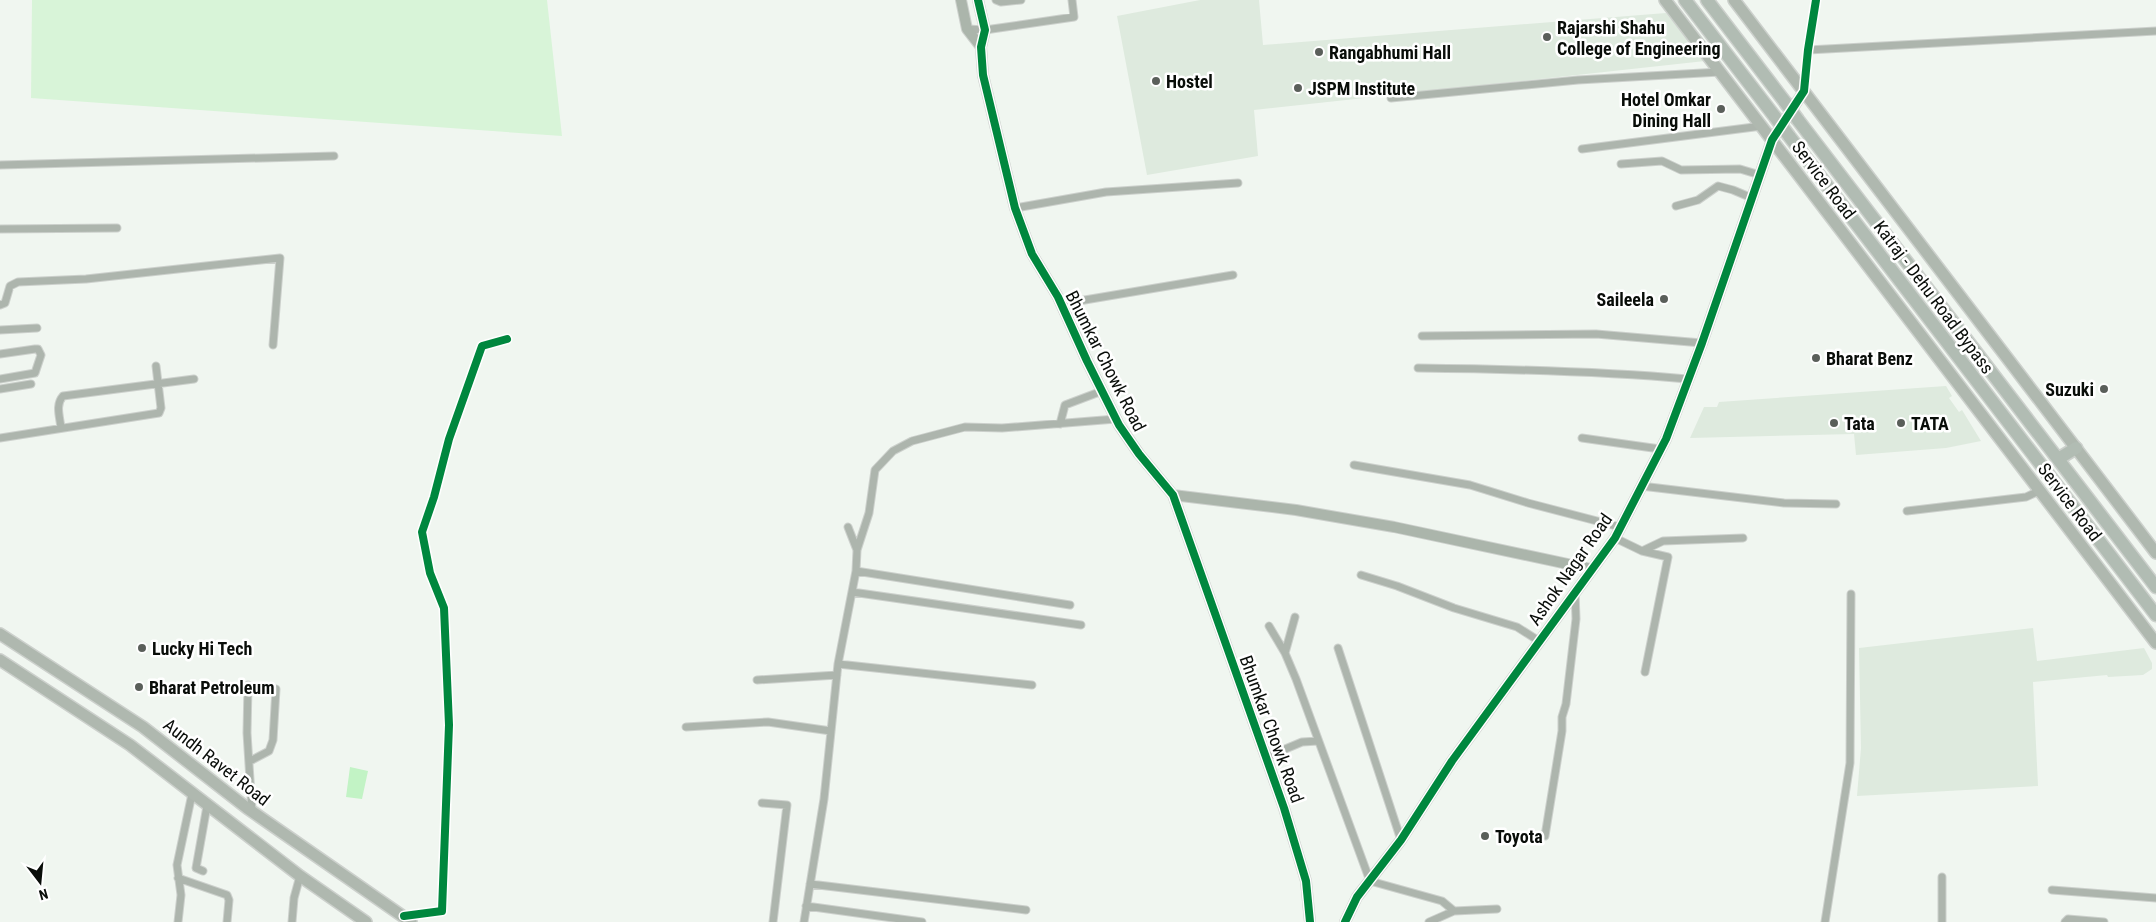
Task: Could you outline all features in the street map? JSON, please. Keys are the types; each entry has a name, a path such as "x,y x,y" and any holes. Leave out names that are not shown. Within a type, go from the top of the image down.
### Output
{"highway":[{"name":"Katraj - Dehu Road Bypass","path":"1685,0 2156,615"},
{"name":"Katraj - Dehu Road Bypass","path":"1707,0 2156,587"},
{"path":"2058,459 2076,448"}],"main road":[{"name":"Service Road","path":"1665,0 2156,644"},
{"path":"1734,0 2156,553"},
{"name":"Aundh Ravet Road","path":"0,634 143,728 303,849 408,919"},
{"path":"0,660 130,745 300,876 366,922"}],"street":[{"path":"961,0 967,29 981,47"},
{"name":"Bhumkar Chowk Road","path":"978,0 984,30 981,47 983,75 1016,208 1032,254 1061,304 1116,419 1139,454 1172,495 1284,808 1306,881 1310,922"},
{"path":"996,0 1010,2 1021,0"},
{"path":"967,29 984,30 1074,17 1072,0"},
{"path":"1804,91 1816,0"},
{"path":"1808,50 2156,31"},
{"path":"1390,98 1578,80 1720,72"},
{"name":"Ashok Nagar Road","path":"1345,922 1357,897 1401,840 1452,762 1615,538 1660,449 1702,343 1772,140 1804,91"},
{"path":"1582,148 1762,126"},
{"path":"0,165 334,156"},
{"path":"1621,164 1662,161 1681,170 1740,169 1760,174"},
{"path":"1016,208 1106,192 1238,183"},
{"path":"1676,206 1698,200 1718,186 1752,198"},
{"path":"0,229 117,228"},
{"path":"0,305 6,303 10,286 18,282 86,279 280,258 273,345"},
{"path":"1061,304 1233,275"},
{"path":"0,330 37,328"},
{"path":"1422,336 1596,334 1702,343"},
{"path":"408,919 442,911 449,725 444,608 430,573 422,532 434,497 449,439 477,357 482,346 507,339"},
{"path":"0,354 38,349 41,355 36,374 0,379"},
{"path":"0,438 159,413 161,408 156,366"},
{"path":"1418,368 1538,370 1632,374 1687,379"},
{"path":"61,428 58,406 63,396 194,379"},
{"path":"0,389 31,384"},
{"path":"1060,424 1065,405 1102,391"},
{"path":"804,922 824,798 838,664 856,571 857,550 870,513 875,470 892,452 912,441 965,427 1002,428 1116,419"},
{"path":"1582,438 1660,449"},
{"path":"1354,465 1470,485 1528,503 1620,527"},
{"path":"1641,486 1784,503 1836,504"},
{"path":"1907,511 2026,497 2039,491"},
{"path":"1172,495 1296,510 1394,527 1591,569"},
{"path":"848,527 857,550"},
{"path":"1615,538 1642,551 1668,557 1645,672"},
{"path":"1642,551 1663,541 1743,538"},
{"path":"856,571 1070,605"},
{"path":"1361,575 1397,586 1454,608 1517,627 1539,640"},
{"path":"852,592 1080,625"},
{"path":"1545,836 1555,766 1558,760 1562,717 1566,704 1576,619 1575,592"},
{"path":"1825,922 1850,763 1851,594"},
{"path":"1285,653 1296,617"},
{"path":"1269,626 1285,653 1370,881 1442,901 1454,911"},
{"path":"1338,648 1401,840"},
{"path":"838,664 1032,685"},
{"path":"757,680 837,675"},
{"path":"248,685 247,734 252,811"},
{"path":"250,761 269,751 273,740 276,689"},
{"path":"686,727 768,722 831,731"},
{"path":"1266,757 1302,742 1318,741"},
{"path":"178,922 181,895 177,865 192,794"},
{"path":"762,804 786,805 773,922"},
{"path":"204,871 196,868 207,806"},
{"path":"292,922 294,898 300,876"},
{"path":"1942,877 1942,922"},
{"path":"178,878 227,895 227,922"},
{"path":"810,884 1026,910"},
{"path":"2052,890 2156,898"},
{"path":"806,906 922,922"},
{"path":"1428,922 1454,911 1497,909"},
{"path":"2065,922 2068,919 2104,922"}],"shaded area":[{"path":"32,0 547,0 562,136 31,98"},
{"name":"JSPM Institute","path":"1200,0 1259,0 1263,45 1666,13 1705,61 1254,110 1258,156 1147,175 1117,16"},
{"name":"Tata","path":"1946,386 1952,396 1949,398 1959,412 1962,410 1981,441 1946,448 1856,455 1854,434 1690,438 1704,407 1717,407 1719,402"},
{"path":"2033,628 2037,661 2144,648 2152,663 2152,669 2143,675 2108,677 2107,675 2033,682 2038,786 1857,796 1861,748 1859,648"},
{"path":"350,767 368,771 362,799 346,797"}],"cycle path":[{"path":"978,0 985,30 981,47 983,75 1015,208 1032,254 1058,297 1119,425 1139,454 1173,495 1284,808 1306,881 1310,922"},
{"path":"1345,922 1357,897 1401,840 1452,761 1615,538 1666,439 1702,343 1772,140 1804,91 1816,0"},
{"path":"404,916 442,911 449,725 444,608 430,573 422,532 434,497 449,439 482,346 507,339"}],"place":[{"name":"Rajarshi Shahu College of Engineering","path":"1547,37"},
{"name":"Rangabhumi Hall","path":"1319,52"},
{"name":"Hostel","path":"1156,81"},
{"name":"JSPM Institute","path":"1298,88"},
{"name":"Hotel Omkar Dining Hall","path":"1721,109"},
{"name":"Saileela","path":"1664,299"},
{"name":"Bharat Benz","path":"1816,358"},
{"name":"Suzuki","path":"2104,389"},
{"name":"Tata","path":"1834,423"},
{"name":"TATA","path":"1901,423"},
{"name":"Lucky Hi Tech","path":"142,648"},
{"name":"Bharat Petroleum","path":"139,687"},
{"name":"Toyota","path":"1485,836"}]}
